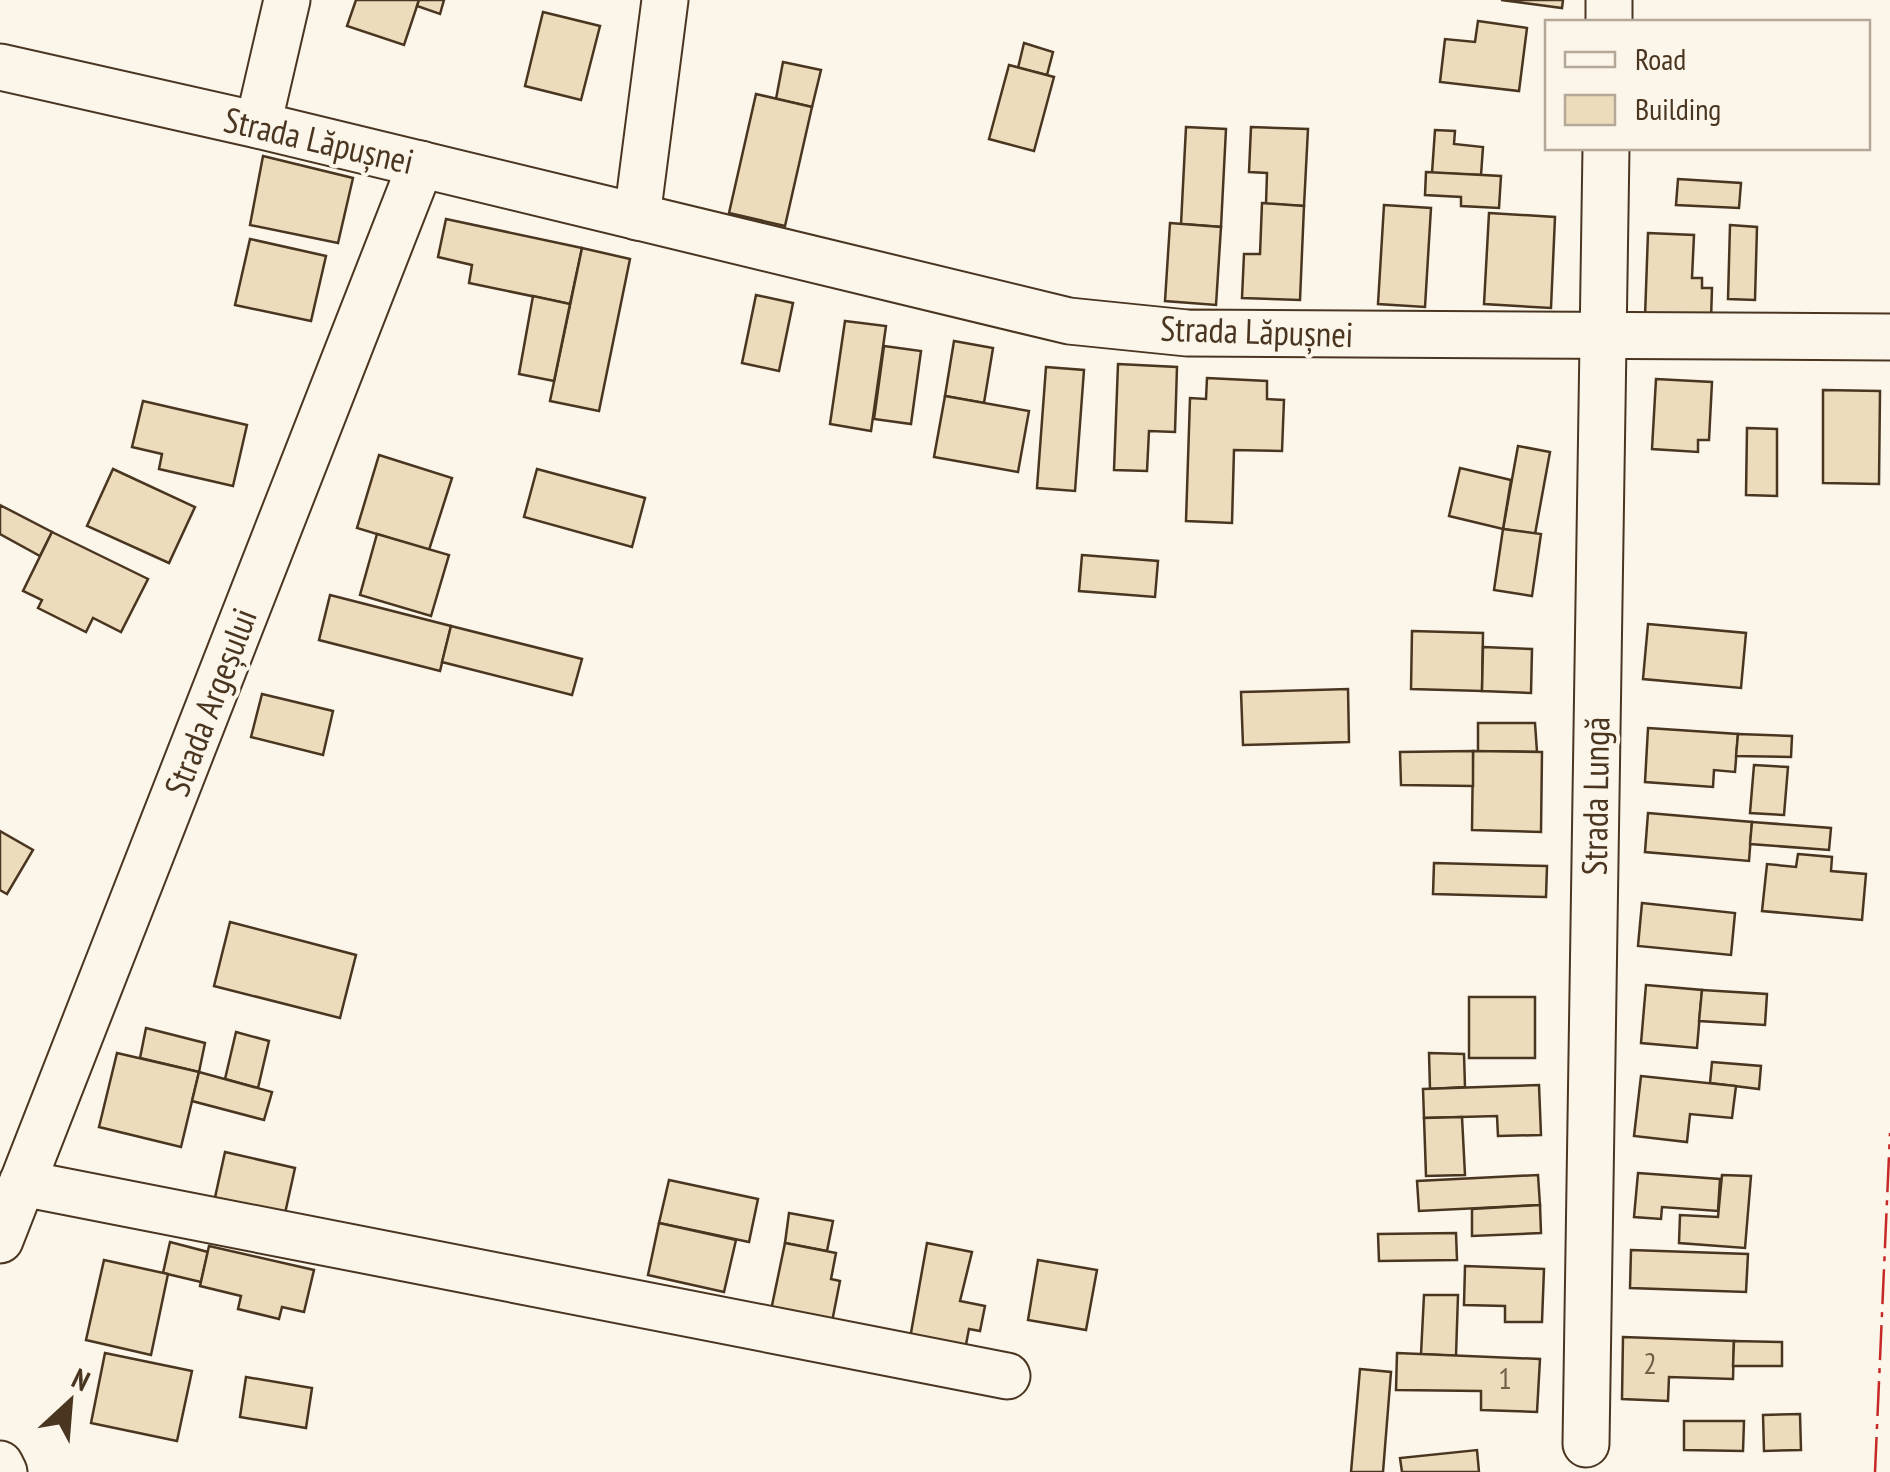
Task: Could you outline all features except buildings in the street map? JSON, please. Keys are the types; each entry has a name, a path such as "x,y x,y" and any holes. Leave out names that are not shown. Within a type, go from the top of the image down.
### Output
{"street":[{"path":"258,125 287,0"},
{"path":"637,217 665,0"},
{"name":"Strada Lăpușnei","path":"0,67 1069,320 1187,332 1890,337"},
{"name":"Strada Lungă","path":"1586,1444 1606,150"},
{"name":"Strada Argeșului","path":"0,1240 421,164"},
{"path":"22,1183 1007,1376"},
{"path":"0,1464 4,1472"}],"power":[{"path":"1875,1472 1890,1133"}]}
